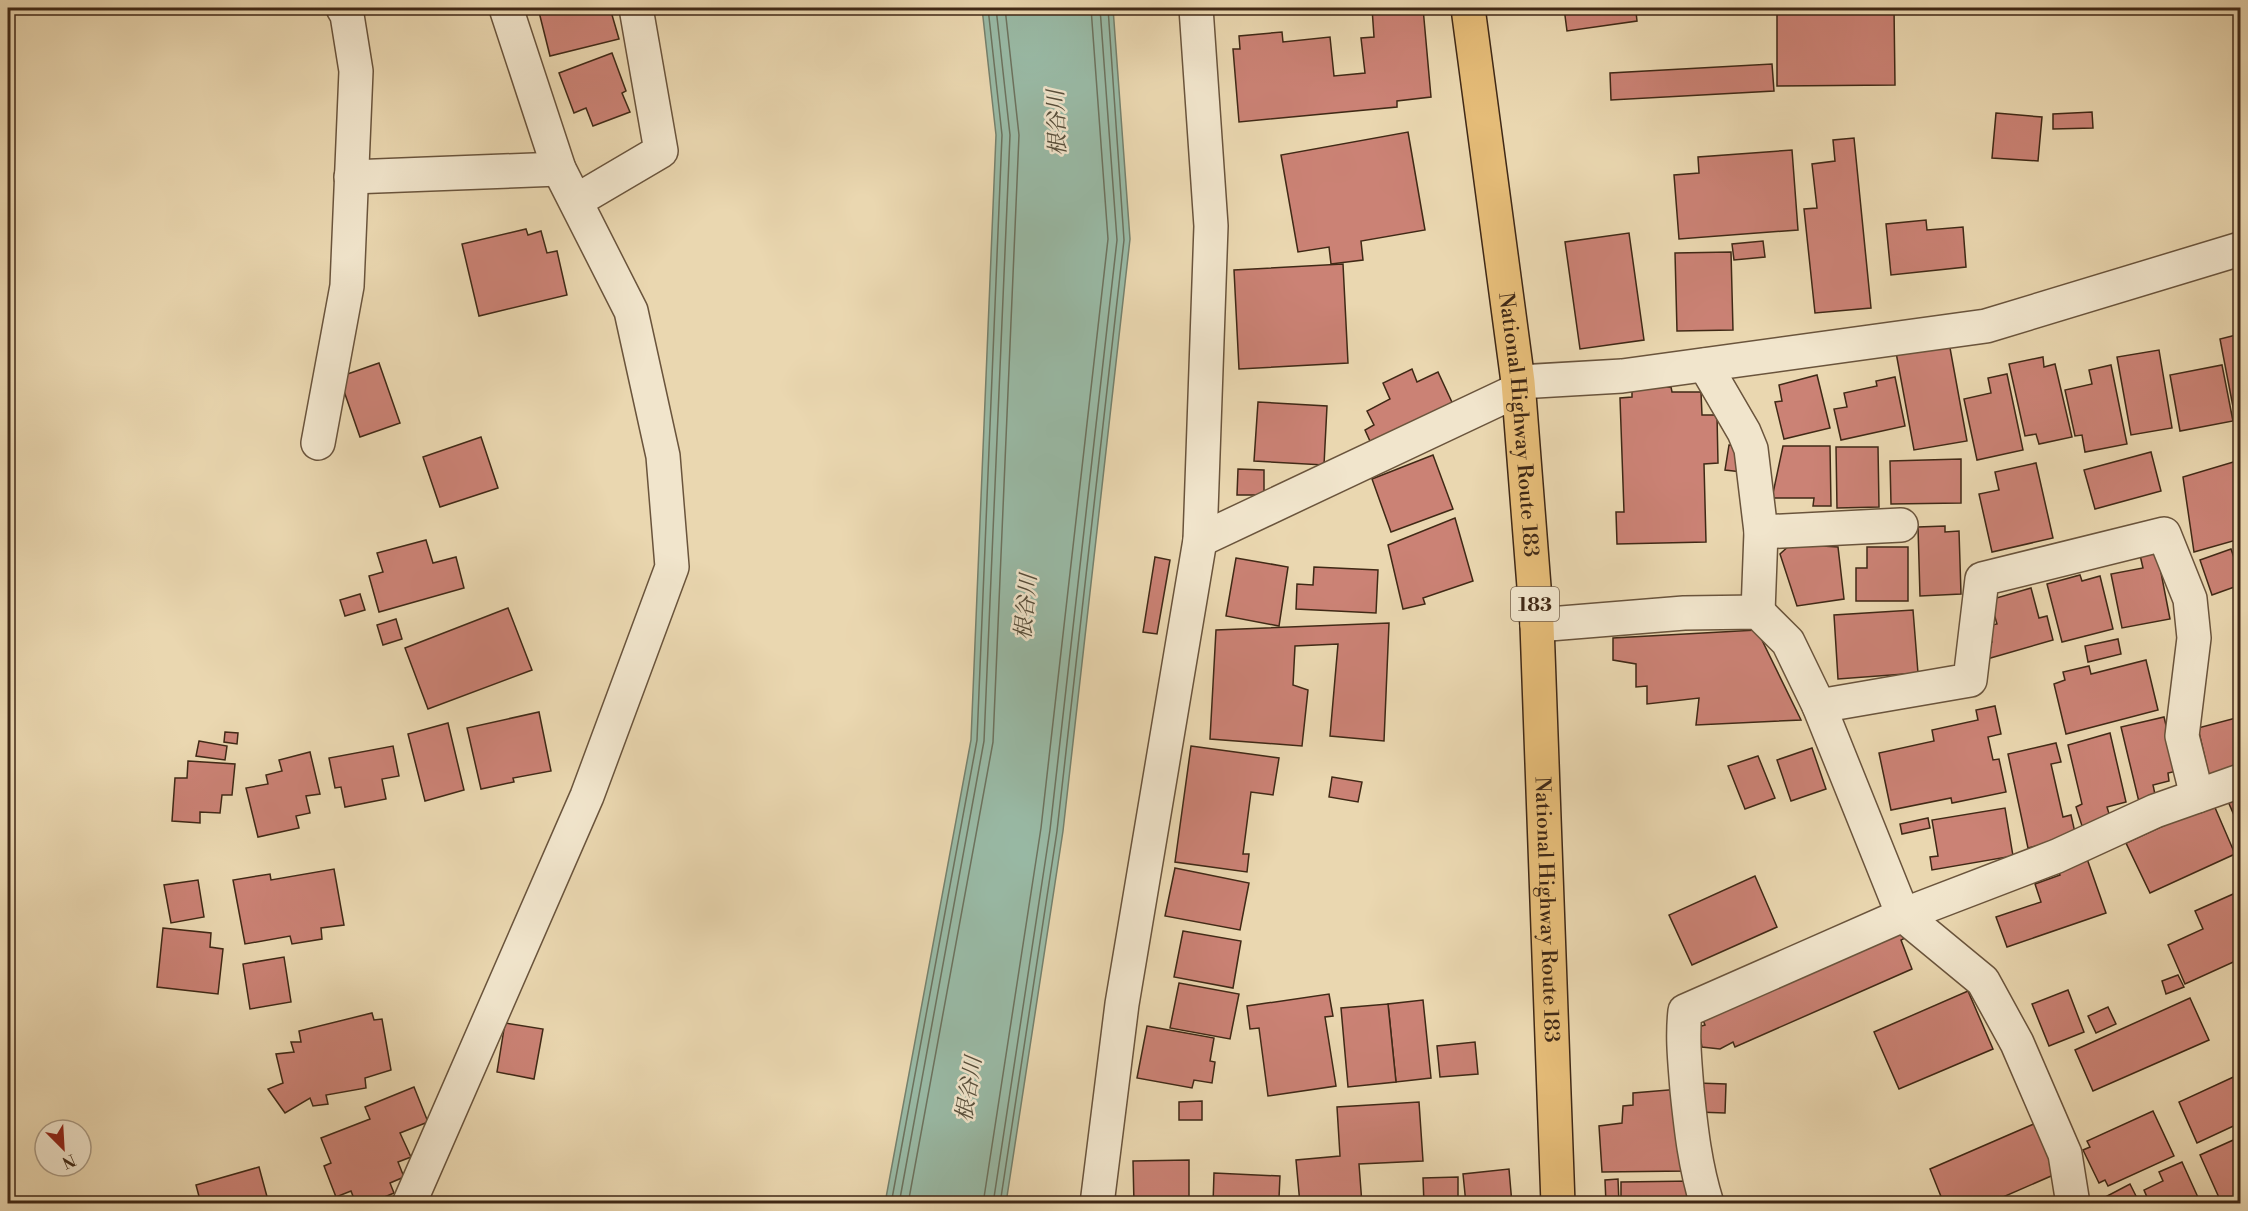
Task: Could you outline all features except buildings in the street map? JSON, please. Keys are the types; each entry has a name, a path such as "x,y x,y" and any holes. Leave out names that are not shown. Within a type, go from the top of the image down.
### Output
{"highway":[{"name":"National Highway Route 183","path":"1468,8 1518,386 1537,625 1558,1203"}],"street":[{"path":"318,443 347,286 356,71 347,15 343,8"},
{"path":"409,1203 586,796 672,567 663,456 631,311 559,169 506,8"},
{"path":"576,201 661,151 636,8"},
{"path":"1097,1203 1122,1004 1200,540 1211,226 1196,8"},
{"path":"351,177 559,169"},
{"path":"1200,540 1518,386 1622,376 1986,326 2241,249"},
{"path":"1705,365 1751,448 1761,532 1758,612"},
{"path":"1761,532 1901,525"},
{"path":"1819,706 1970,680 1982,579 2164,534 2190,599 2194,638 2182,736 2197,796"},
{"path":"1537,625 1684,613 1758,612 1788,642 1819,706 1902,915 1983,981 2017,1043 2065,1154 2073,1203"},
{"path":"1707,1203 1698,1178 1691,1134 1682,1035 1685,1011 1902,915 2057,856 2155,811 2241,781"}],"water":[{"name":"根谷川","path":"982,8 1113,8 1130,239 1063,831 1006,1203 885,1203 971,740 996,135"}]}
